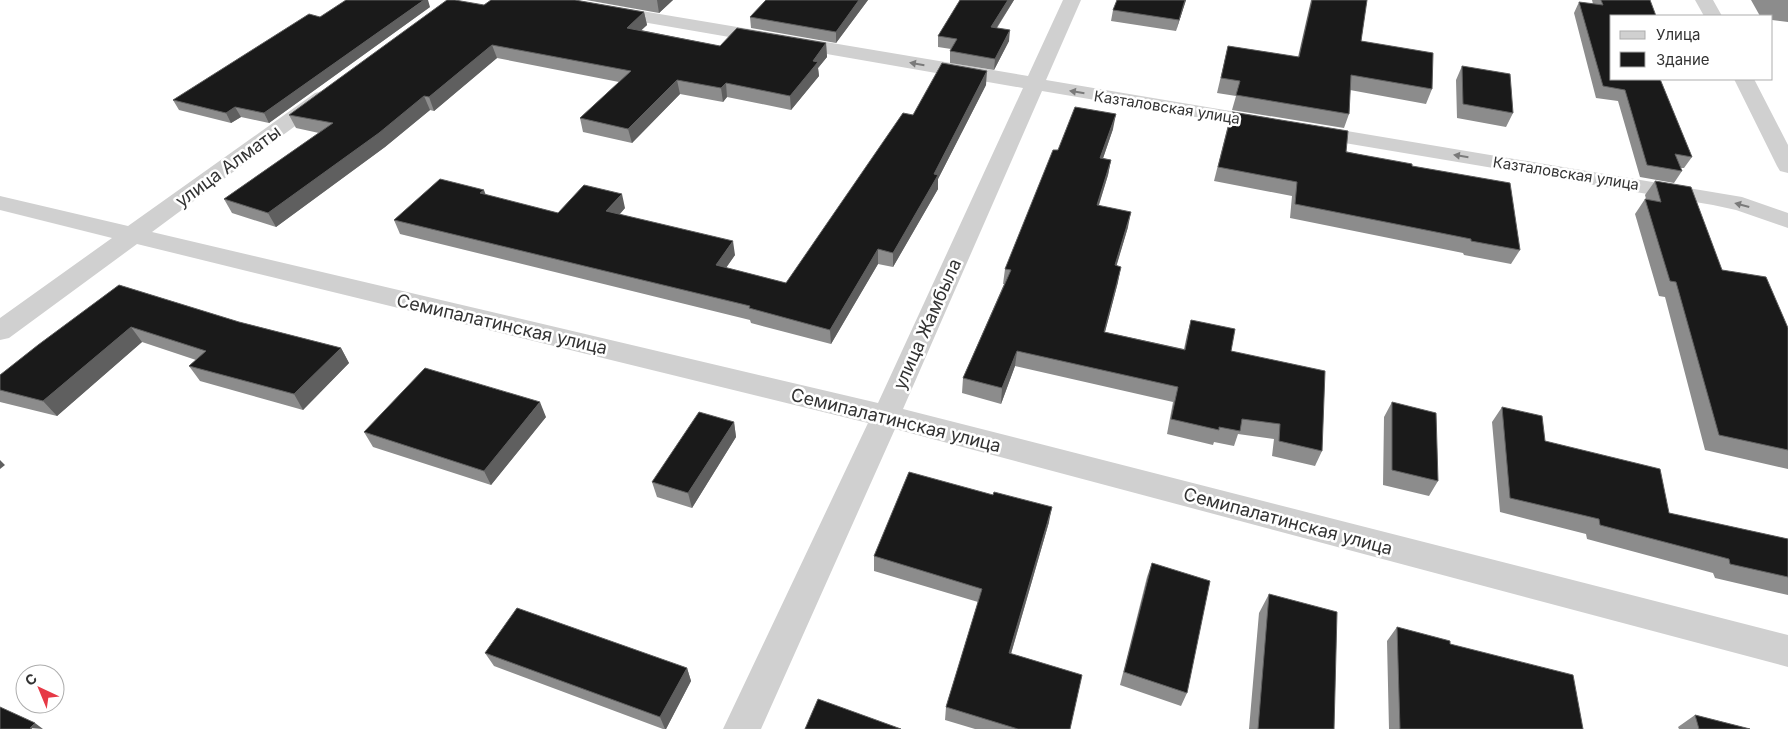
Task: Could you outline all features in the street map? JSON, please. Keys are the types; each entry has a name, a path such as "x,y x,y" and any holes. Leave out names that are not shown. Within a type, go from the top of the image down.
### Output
{"street":[{"name":"Казталовская улица","path":"544,0 1035,85 1713,198 1742,204 1788,221"},
{"name":"улица Жамбыла","path":"742,729 886,416 1072,0"},
{"path":"1704,0 1712,15"},
{"path":"1745,80 1788,166"},
{"name":"улица Алматы","path":"0,331 340,84"},
{"name":"Семипалатинская улица","path":"0,204 886,416 1788,651"}],"building":[{"path":"346,0 424,0 264,113 235,107 226,113 173,100 309,14 320,17"},
{"path":"447,0 484,5 491,0 575,0 644,12 627,28 720,46 737,28 826,43 813,61 818,62 790,96 726,83 721,88 677,80 628,129 580,118 631,71 492,45 429,97 424,96 379,133 268,213 224,199 333,123 289,115"},
{"path":"766,0 859,0 836,32 750,17"},
{"path":"960,0 1008,0 991,27 1010,30 995,59 950,51 957,39 938,36"},
{"path":"1117,0 1185,0 1179,20 1113,10"},
{"path":"1312,0 1367,0 1361,41 1433,53 1432,89 1351,75 1349,114 1236,95 1240,81 1221,78 1228,46 1299,57"},
{"path":"1601,0 1650,0 1656,15 1610,15 1610,80 1660,80 1692,157 1675,154 1682,171 1647,165 1625,90 1603,86 1579,2 1603,5"},
{"path":"942,63 987,71 934,174 938,175 893,253 878,249 830,330 749,308 750,306 394,220 440,179 484,190 480,193 558,213 584,185 622,194 606,211 733,241 716,265 786,283 903,113 913,115"},
{"path":"1462,66 1510,74 1513,113 1463,104"},
{"path":"1075,107 1116,114 1100,158 1111,160 1097,205 1131,212 1115,265 1121,267 1104,332 1185,350 1191,320 1235,329 1231,351 1325,371 1322,451 1279,441 1280,424 1242,419 1240,431 1219,427 1219,430 1171,419 1178,387 1017,351 1002,388 963,378 1011,270 1005,269 1053,150 1058,150"},
{"path":"1232,112 1348,131 1346,152 1510,183 1520,250 1295,204 1297,182 1218,167"},
{"path":"1655,181 1691,187 1722,270 1766,277 1788,328 1788,450 1719,435 1676,282 1670,281 1645,199 1661,202"},
{"path":"119,285 239,322 341,348 294,394 189,366 206,351 131,327 43,401 0,390 0,375"},
{"path":"425,368 540,402 484,471 364,432"},
{"path":"1392,402 1436,413 1438,481 1392,470"},
{"path":"1502,407 1542,416 1545,441 1660,469 1669,513 1788,539 1788,577 1730,564 1729,559 1600,525 1599,519 1510,498"},
{"path":"699,412 734,422 688,493 652,482"},
{"path":"909,472 993,495 994,492 1052,507 1009,653 1082,675 1070,729 1018,729 946,707 982,589 874,556"},
{"path":"1152,563 1210,581 1187,693 1124,672"},
{"path":"1269,594 1337,612 1334,729 1258,729"},
{"path":"517,608 687,668 660,717 485,653"},
{"path":"1397,627 1450,641 1450,644 1573,675 1583,729 1400,729"},
{"path":"818,699 901,729 805,729"},
{"path":"0,707 35,723 30,728 32,729 0,729"},
{"path":"1695,715 1750,729 1699,729"}]}
